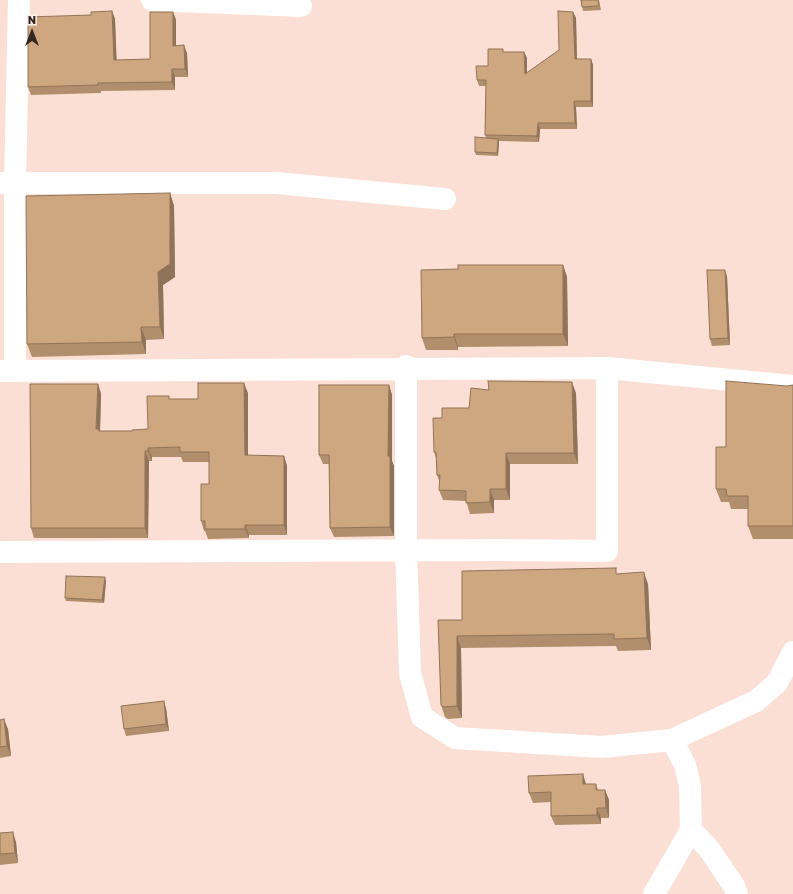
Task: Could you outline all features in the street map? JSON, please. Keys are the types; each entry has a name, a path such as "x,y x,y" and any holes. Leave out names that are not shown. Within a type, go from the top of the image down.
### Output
{"street":[{"path":"19,0 7,183 8,371 607,368 793,386"},
{"path":"152,0 301,6"},
{"path":"7,183 276,183 445,199"},
{"path":"406,366 406,547 410,673 422,717 455,738 601,747 672,740 756,701 777,683 793,652"},
{"path":"0,552 607,551 607,368"},
{"path":"654,894 691,830 690,786 685,765 672,740"},
{"path":"691,830 709,849 734,886 737,894"}],"building":[{"path":"581,0 598,0 599,6 582,7"},
{"path":"112,11 114,60 150,59 150,12 173,12 173,46 184,45 185,69 172,69 172,82 98,83 98,85 28,87 28,17 91,15 91,12"},
{"path":"558,11 573,12 575,59 591,59 591,101 574,101 575,123 538,123 537,136 485,135 486,80 477,80 476,66 488,66 488,49 503,49 503,52 524,52 525,74 559,50"},
{"path":"475,137 498,139 497,153 475,152"},
{"path":"170,193 170,264 158,272 160,327 141,327 142,342 27,344 26,196"},
{"path":"458,265 563,265 563,334 454,334 454,337 422,338 421,270 458,269"},
{"path":"707,270 725,270 728,338 710,339"},
{"path":"488,381 572,382 574,453 506,453 506,489 490,489 490,502 466,503 466,491 439,490 440,475 437,475 436,452 434,452 433,418 442,418 442,408 469,408 471,388 489,390"},
{"path":"726,381 787,386 793,385 793,526 748,526 748,496 727,496 726,489 716,489 716,447 726,447"},
{"path":"198,383 244,383 245,455 284,456 284,525 245,525 245,529 205,529 205,521 201,521 201,484 209,484 209,452 180,452 180,447 148,448 148,451 145,451 145,528 31,528 30,384 98,384 96,429 99,429 99,431 132,431 148,429 147,396 169,396 169,399 198,399"},
{"path":"319,385 389,385 388,456 390,456 390,527 330,528 329,455 319,455"},
{"path":"616,568 616,574 644,572 647,638 614,639 614,634 457,636 457,706 443,707 441,705 438,620 462,620 462,571"},
{"path":"66,576 105,577 102,600 65,598"},
{"path":"164,701 166,724 124,729 121,706"},
{"path":"4,719 7,746 0,747 0,720"},
{"path":"583,774 583,784 596,784 596,790 605,790 606,808 597,808 597,815 551,816 551,792 529,793 528,776"},
{"path":"13,832 15,853 0,854 0,833"}]}
